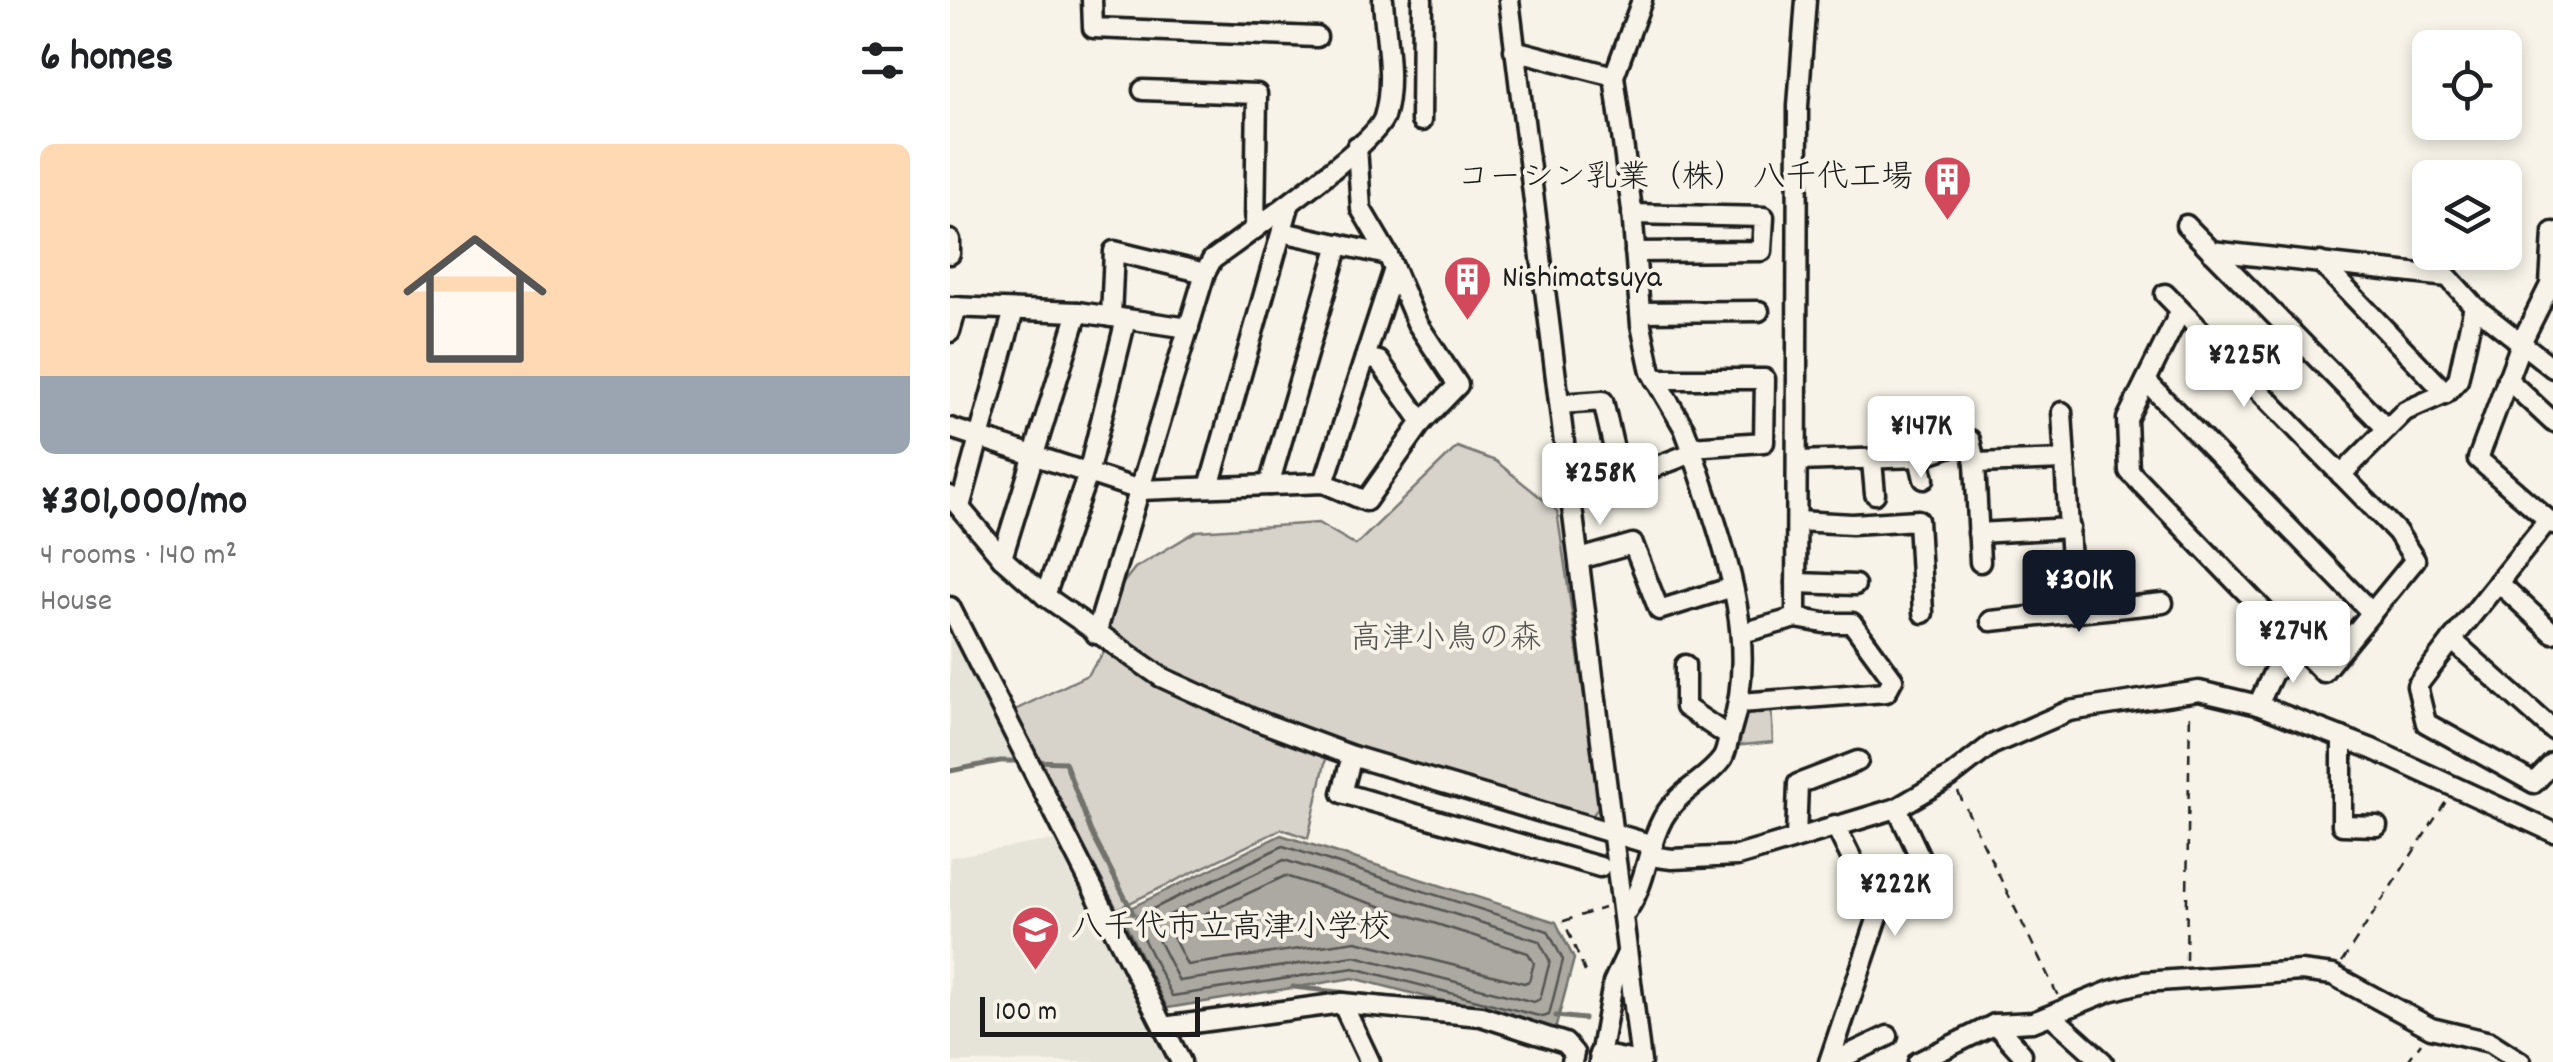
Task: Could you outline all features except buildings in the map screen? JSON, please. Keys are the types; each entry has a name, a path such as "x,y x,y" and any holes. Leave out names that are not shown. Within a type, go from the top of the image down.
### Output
{"street":[{"path":"1092,0 1092,28 1316,37"},
{"path":"1096,634 1205,273 1212,260 1290,206 1376,132 1386,112 1383,0"},
{"path":"1421,121 1422,0"},
{"path":"1509,0 1641,1062 1599,1058 1612,984 1627,953"},
{"path":"1622,916 1638,897 1660,824 1679,796 1724,758 1740,703 1742,633 1734,587 1692,450 1656,379 1640,312 1614,76 1642,0"},
{"path":"1796,618 1798,106 1806,0"},
{"path":"1514,50 1614,76"},
{"path":"1143,90 1258,94 1255,228"},
{"path":"950,428 1140,490 1324,483 1366,501 1422,422 1458,385 1417,322 1391,262 1361,209 1356,146"},
{"path":"1209,487 1290,206"},
{"path":"1632,214 1764,217 1762,251 1635,252"},
{"path":"2186,224 2387,429"},
{"path":"1282,232 1339,244 1391,262"},
{"path":"2553,232 2550,285 2522,341 2478,458 2551,522 2416,686 2426,724 2534,782 2553,763"},
{"path":"950,240 950,254"},
{"path":"1269,485 1339,244"},
{"path":"1045,596 1088,474 1118,318 1114,251 1205,273"},
{"path":"2211,251 2448,277 2474,306 2553,368"},
{"path":"1324,483 1391,262"},
{"path":"2320,262 2446,393"},
{"path":"2165,294 2398,532 2415,560 2323,672 2129,472 2128,419 2180,312"},
{"path":"2341,475 2406,411 2446,393 2458,380 2474,306"},
{"path":"950,332 953,307 1078,312 1189,328"},
{"path":"1014,310 980,438 955,502 1002,558 1045,596 1161,677 1254,719 1352,756 1613,834 1672,859 1737,856 1897,808 1950,777 1992,745 2069,711 2199,691 2258,704 2342,737 2553,832"},
{"path":"1640,312 1759,311"},
{"path":"1002,558 1078,312"},
{"path":"1365,358 1379,361 1422,422"},
{"path":"1560,404 1603,401 1620,480 1692,450 1764,442 1765,379 1656,379"},
{"path":"2507,379 2553,422"},
{"path":"2146,381 2372,613"},
{"path":"2062,412 2074,611"},
{"path":"1798,461 1918,457 1970,440 1975,463 1980,562"},
{"path":"1918,457 1924,478"},
{"path":"1975,463 2065,460"},
{"path":"1872,461 1875,494"},
{"path":"1797,521 1852,524 1918,520 1923,613"},
{"path":"1978,533 2070,528"},
{"path":"1580,559 1633,544 1659,610 1734,587"},
{"path":"1796,582 1855,585"},
{"path":"2498,582 2553,633"},
{"path":"1991,621 2163,603"},
{"path":"950,607 1181,1062"},
{"path":"1740,703 1886,692 1893,680 1852,623 1796,618 1742,633"},
{"path":"2452,640 2553,730"},
{"path":"2258,704 2273,673 2300,648"},
{"path":"1685,665 1685,707 1728,736"},
{"path":"2342,737 2342,825 2376,826"},
{"path":"1352,756 1342,793 1600,868"},
{"path":"1796,838 1798,784 1858,761"},
{"path":"1897,808 1920,859"},
{"path":"1831,1062 1879,914 1835,826"},
{"path":"1918,1062 1951,1056 1995,1024 2033,1022 2144,982 2301,971 2333,976 2439,1030 2506,1049 2521,1062"},
{"path":"1164,1027 1342,1004 1480,1016 1566,1043 1574,1053 1572,1062"},
{"path":"1342,1004 1370,1062"},
{"path":"2058,1012 2103,1062"},
{"path":"1995,1024 2022,1054"},
{"path":"1831,1062 1888,1036"}],"path":[{"path":"2186,982 2190,692"},
{"path":"1950,777 2058,1012"},
{"path":"2333,976 2455,788"},
{"path":"1585,972 1564,921 1604,910 1606,894"},
{"path":"2406,1062 2418,1046 2439,1030"}],"shaded area":[{"path":"950,630 1014,757 950,767"},
{"name":"八千代市立高津小学校","path":"1055,840 1168,1062 950,1062 950,857"}],"green space":[{"name":"高津小鳥の森","path":"1457,447 1496,461 1557,511 1600,805 1591,818 1287,728 1159,668 1104,631 1115,593 1135,568 1197,531 1318,523 1356,545"},
{"path":"1106,650 1157,683 1327,754 1308,838 1282,829 1117,909 1013,711 1087,675"},
{"path":"1771,704 1773,742 1732,746 1741,705"}],"water":[{"path":"1281,835 1556,922 1574,959 1555,1030 1353,978 1167,1008 1120,913"}],"waterway":[{"path":"950,771 1021,761"},
{"path":"1032,761 1065,762 1091,832 1133,913"},
{"path":"1293,987 1456,1005"},
{"path":"1556,1016 1584,1019"}],"place":[{"name":"コーシン乳業（株） 八千代工場","path":"1948,222"},
{"name":"Nishimatsuya","path":"1467,322"},
{"name":"八千代市立高津小学校","path":"1036,972"}]}
